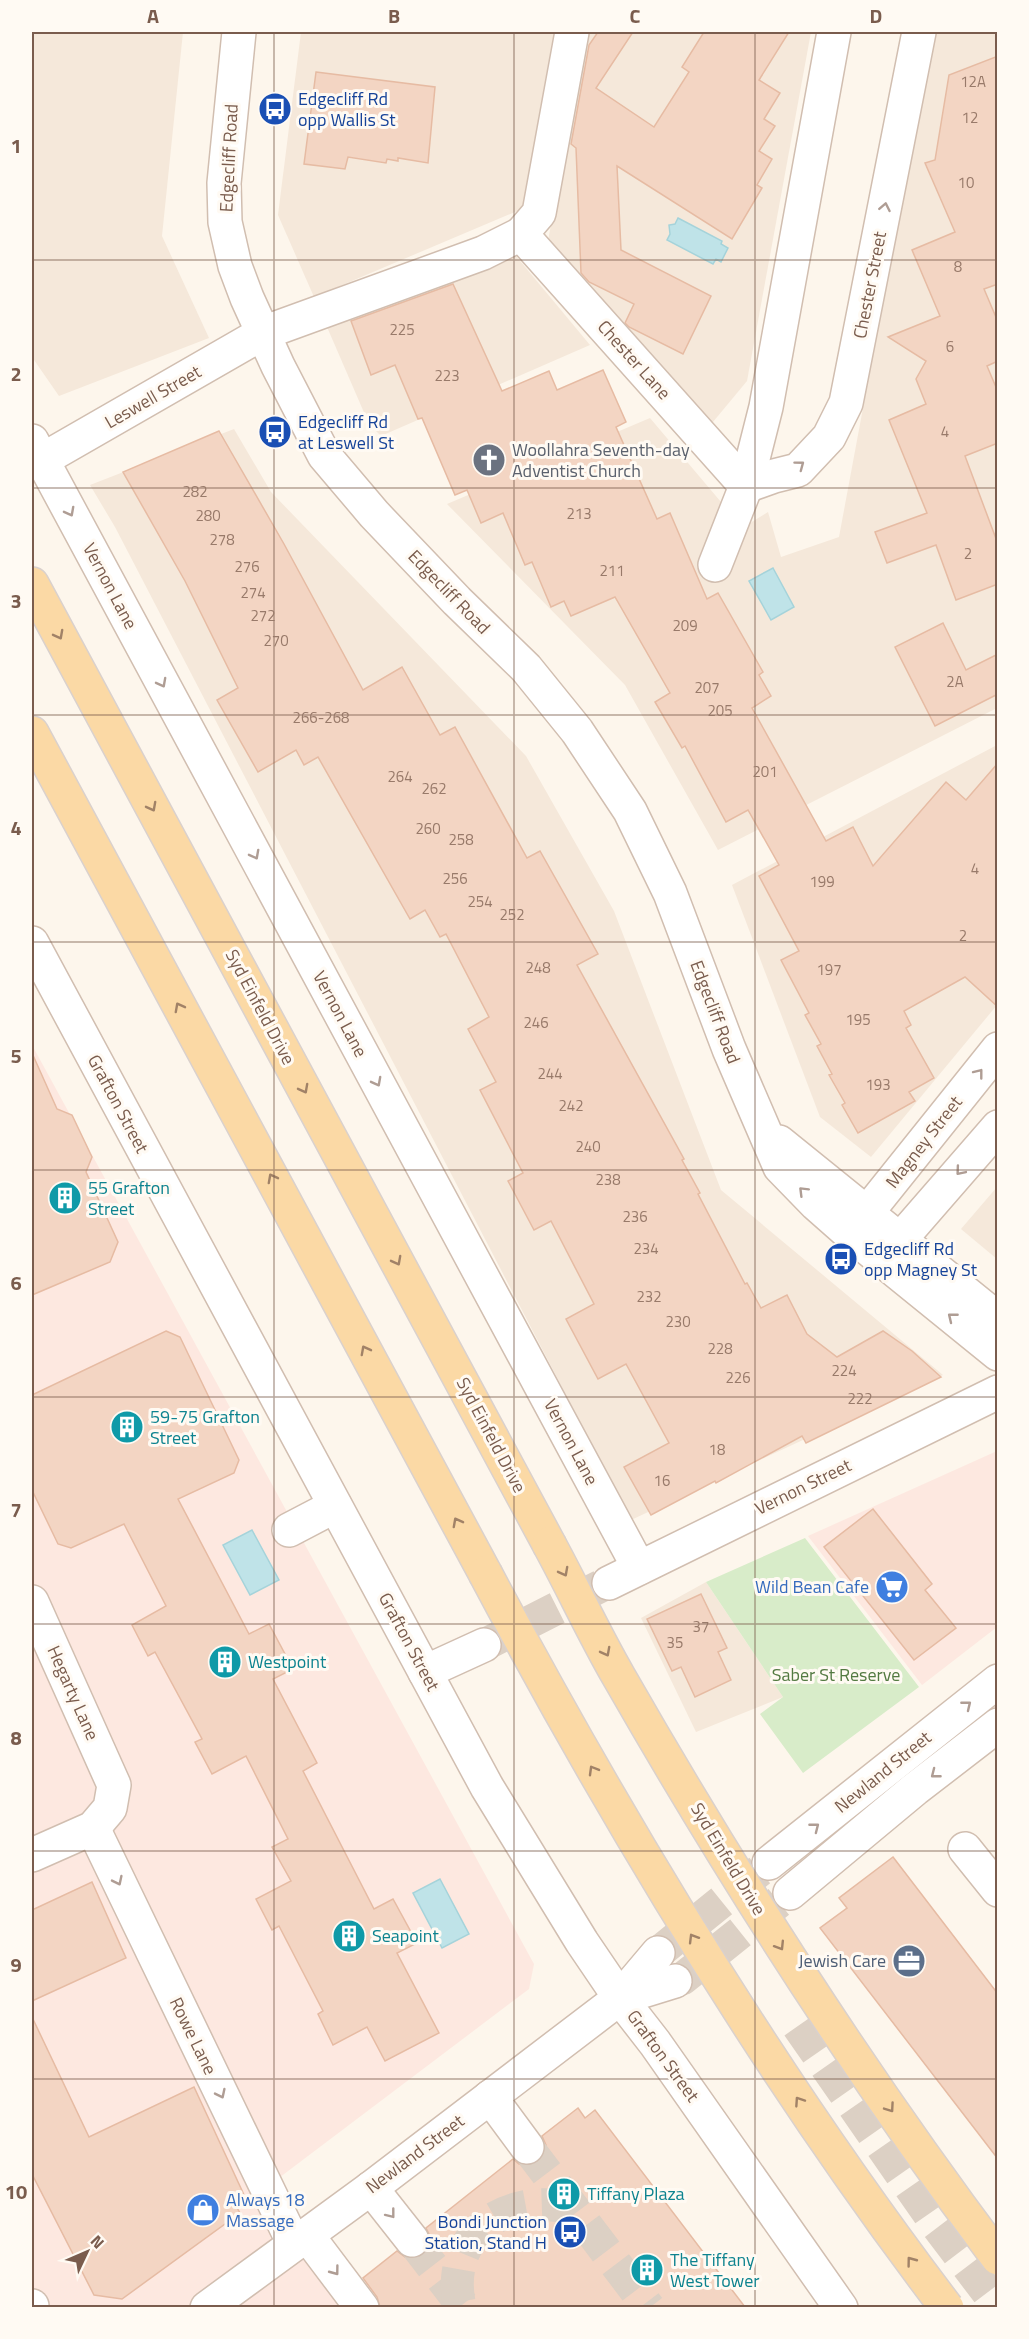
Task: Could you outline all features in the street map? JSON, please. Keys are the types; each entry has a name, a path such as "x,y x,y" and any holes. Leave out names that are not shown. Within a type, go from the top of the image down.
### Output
{"main road":[{"name":"Syd Einfeld Drive","path":"32,584 618,1675 781,1947 870,2081 998,2258"},
{"path":"32,733 562,1718 724,1989 903,2251 946,2307"}],"street":[{"name":"Edgecliff Road","path":"238,32 224,183 225,222 235,266 263,333 324,455 374,514 457,601 526,668 577,731 630,811 670,893 729,1049 780,1167 816,1204 859,1224 891,1251 998,1354"},
{"path":"263,333 483,253 521,234 539,213 572,32"},
{"path":"715,565 746,486 766,407 834,32"},
{"name":"Chester Street","path":"746,486 798,470 829,437 846,403 919,32"},
{"name":"Chester Lane","path":"521,234 746,486"},
{"name":"Leswell Street","path":"37,450 263,333"},
{"name":"Vernon Lane","path":"37,450 639,1568"},
{"name":"Grafton Street","path":"32,943 487,1787 582,1942 620,1998 655,2043 841,2307"},
{"name":"Magney Street","path":"859,1224 998,1049"},
{"path":"891,1251 998,1126"},
{"name":"Edgecliff Road","path":"891,1251 998,1319"},
{"name":"Vernon Street","path":"609,1582 998,1392"},
{"path":"289,1530 335,1506"},
{"name":"Hegarty Lane","path":"32,1602 114,1785 110,1808 93,1828"},
{"path":"425,1672 484,1645"},
{"name":"Newland Street","path":"769,1863 998,1681"},
{"name":"Newland Street","path":"790,1893 915,1789 998,1725"},
{"path":"32,1855 93,1828"},
{"name":"Rowe Lane","path":"93,1828 300,2240 362,2307"},
{"path":"965,1849 998,1890"},
{"name":"Newland Street","path":"207,2307 371,2188 620,1998 658,1953"},
{"name":"Newland Street","path":"620,1998 675,1981"},
{"path":"490,2097 527,2147"},
{"path":"371,2188 412,2240"}],"shaded area":[{"path":"32,32 183,32 162,236 209,338 59,396 32,357"},
{"path":"301,32 554,32 522,209 314,297 278,215"},
{"path":"586,32 811,32 747,381 708,428 548,241"},
{"path":"933,32 997,32 997,708 718,850 625,685 447,504 650,418 721,502 713,546 768,512 781,557 839,537"},
{"path":"511,250 590,345 381,436 369,424 327,327"},
{"path":"234,429 271,492 526,756 614,911 721,1190 943,1375 631,1520 115,527 90,485"},
{"path":"997,745 997,1005 871,1157 820,1117 732,885"},
{"path":"32,1045 534,1964 529,1989 259,2193 346,2307 32,2307"},
{"path":"997,1187 997,1259 961,1229"},
{"path":"997,1451 997,1627 922,1685 808,1536"},
{"path":"706,1582 783,1697 696,1732 641,1618"}],"green space":[{"name":"Saber St Reserve","path":"805,1538 919,1687 803,1773 760,1714 783,1697 706,1582"}],"water":[{"path":"678,218 722,241 721,244 728,248 721,262 716,259 713,264 667,240 670,234 669,225 675,224"},
{"path":"773,568 794,607 771,620 749,581"},
{"path":"252,1530 279,1580 250,1595 223,1545"},
{"path":"440,1879 469,1934 442,1948 413,1893"}],"building":[{"path":"598,32 633,32 596,88 654,127 689,72 682,67 704,32 789,32 759,80 780,93 764,119 775,126 759,151 772,159 757,185 762,188 732,239 617,166 621,250 711,296 683,354 629,327 625,323 634,304 589,282 581,273 576,148 571,144 589,45"},
{"path":"998,56 998,284 984,289 998,322 998,361 987,366 998,392 998,443 965,456 998,544 998,584 956,600 936,545 887,563 875,532 927,513 889,420 926,404 916,379 926,361 888,337 940,316 912,250 955,232 925,163 935,160 949,75"},
{"path":"316,72 435,87 428,163 398,158 398,161 387,159 386,163 348,157 345,169 304,164"},
{"path":"453,284 502,391 549,371 557,390 603,370 626,422 616,427 657,519 670,513 707,599 718,593 763,672 759,675 771,696 752,708 826,841 853,827 873,866 946,782 966,800 998,763 998,1007 965,977 904,1011 911,1025 906,1028 934,1078 909,1092 915,1101 858,1133 842,1105 845,1103 829,1075 832,1074 817,1046 821,1044 805,1015 809,1013 781,960 799,951 759,876 779,865 748,810 726,822 685,746 682,748 655,702 670,693 615,597 571,616 564,601 551,607 532,562 525,565 503,513 481,523 467,490 455,495 422,418 418,419 395,365 371,375 351,321"},
{"path":"219,431 284,544 363,690 402,667 440,735 455,727 527,858 540,851 598,954 577,965 684,1159 682,1160 700,1193 698,1194 745,1284 747,1283 761,1308 787,1295 807,1334 837,1357 883,1331 912,1351 941,1377 806,1443 802,1436 651,1515 624,1467 669,1443 626,1364 598,1379 566,1319 594,1304 551,1221 534,1230 508,1181 523,1173 480,1090 496,1082 468,1029 489,1017 446,934 440,937 425,910 410,919 318,757 304,765 296,750 258,772 217,700 238,688 185,581 123,472"},
{"path":"943,623 966,670 998,654 998,694 935,726 895,647"},
{"name":"55 Grafton Street","path":"32,1053 57,1109 72,1115 92,1157 86,1172 118,1242 110,1262 32,1295"},
{"path":"166,1331 180,1337 239,1460 234,1473 178,1499 249,1634 269,1624 293,1669 273,1679 317,1763 303,1771 374,1909 393,1899 417,1943 397,1953 439,2033 385,2061 367,2027 333,2045 318,2014 323,2011 279,1926 272,1930 256,1899 291,1881 272,1847 288,1839 246,1756 212,1774 195,1742 202,1739 155,1652 148,1656 132,1625 166,1606 124,1524 71,1548 58,1544 32,1490 32,1395"},
{"name":"Wild Bean Cafe","path":"873,1509 932,1584 925,1590 956,1628 914,1660 824,1547"},
{"path":"701,1594 727,1648 718,1652 731,1680 695,1697 681,1667 672,1671 647,1619"},
{"name":"Jewish Care","path":"893,1857 998,1994 998,2159 820,1928 847,1908 839,1898"},
{"path":"92,1882 126,1958 32,2001 32,1910"},
{"path":"32,2017 89,2137 194,2087 245,2197 235,2204 240,2213 122,2299 94,2295 32,2174"},
{"name":"Tiffany Plaza","path":"578,2108 585,2118 595,2110 745,2307 380,2307 377,2297 363,2278 397,2251 405,2257 414,2259 424,2254 431,2238 426,2228 513,2159 519,2164 529,2166 539,2162 544,2155 546,2145 542,2136"}],"tunnel":[{"path":"484,1645 603,1585"},
{"path":"658,1953 764,1867"},
{"path":"675,1981 682,1979 790,1893"},
{"path":"798,2026 938,2227 998,2306"},
{"path":"527,2147 649,2308"},
{"path":"459,2302 458,2277 462,2255 473,2237 488,2223 506,2212 527,2206 549,2205 573,2208"},
{"path":"412,2240 463,2306"}],"place":[{"name":"Edgecliff Rd opp Wallis St","path":"275,109"},
{"name":"Edgecliff Rd at Leswell St","path":"275,432"},
{"name":"Woollahra Seventh-day Adventist Church","path":"489,460"},
{"name":"55 Grafton Street","path":"65,1198"},
{"name":"Edgecliff Rd opp Magney St","path":"841,1259"},
{"name":"59-75 Grafton Street","path":"127,1427"},
{"name":"Wild Bean Cafe","path":"892,1587"},
{"name":"Westpoint","path":"225,1662"},
{"name":"Seapoint","path":"349,1936"},
{"name":"Jewish Care","path":"909,1961"},
{"name":"Tiffany Plaza","path":"564,2194"},
{"name":"Always 18 Massage","path":"203,2210"},
{"name":"Bondi Junction Station, Stand H","path":"570,2232"},
{"name":"The Tiffany West Tower","path":"647,2270"}]}
